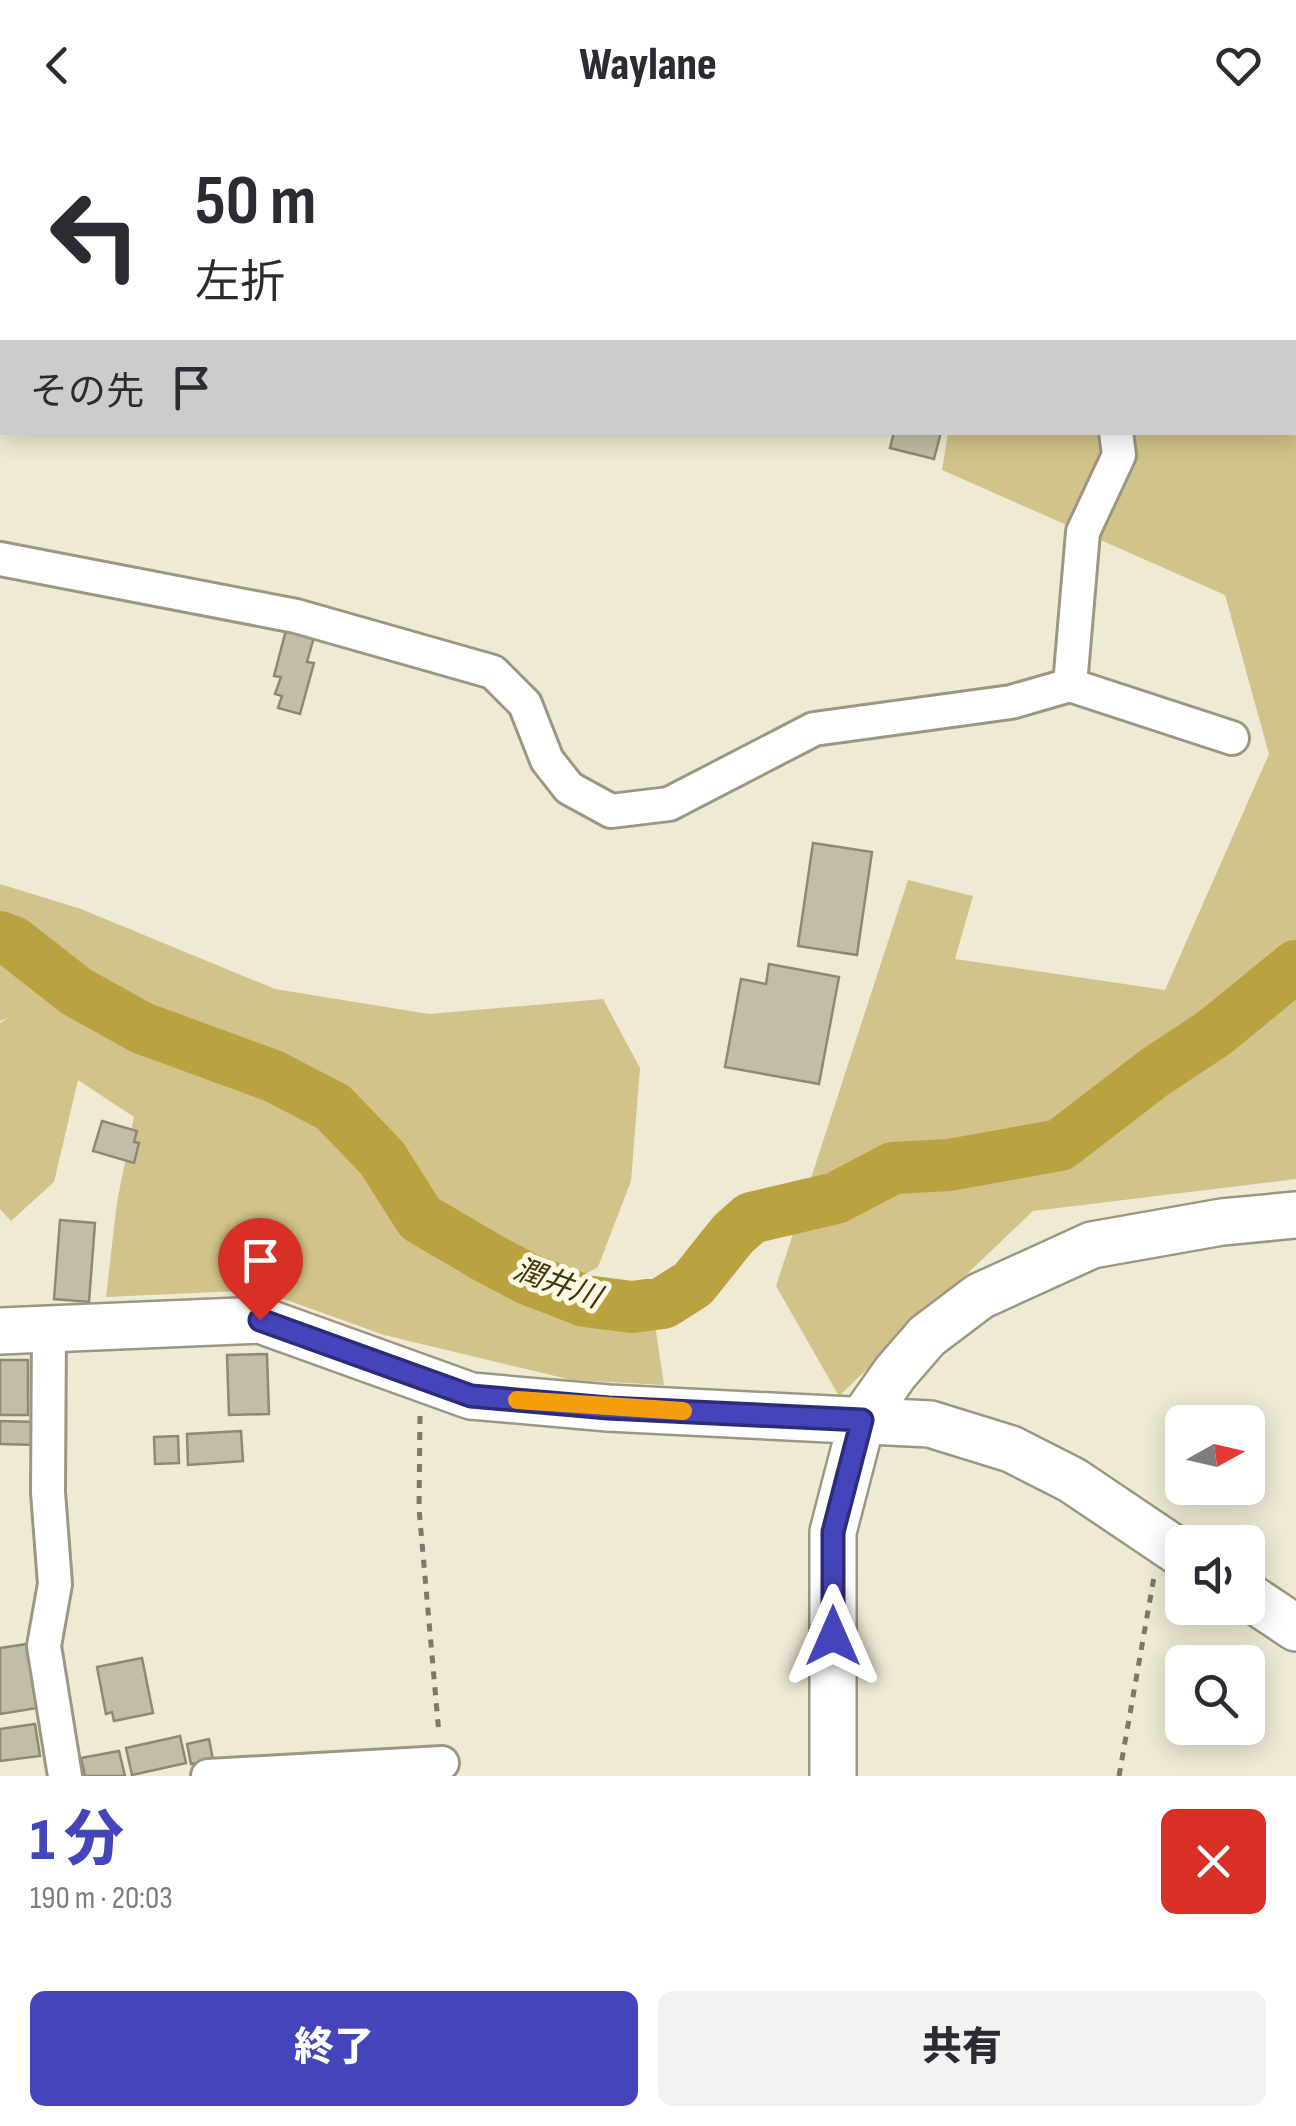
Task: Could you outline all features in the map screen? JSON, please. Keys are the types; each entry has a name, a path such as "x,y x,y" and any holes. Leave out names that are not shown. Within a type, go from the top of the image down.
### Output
{"street":[{"path":"1070,685 1083,532 1119,455 1116,435"},
{"path":"0,559 296,616 493,672 525,704 546,760 568,788 611,810 670,804 814,730 1011,702 1070,685 1232,738"},
{"path":"833,1776 833,1532 862,1420 894,1373 928,1336 980,1296 1092,1245 1222,1222 1296,1215"},
{"path":"0,1331 260,1320 471,1396 608,1408 930,1424 1011,1449 1072,1480 1165,1542"},
{"path":"49,1329 48,1492 54,1584 44,1646 65,1776"},
{"path":"1265,1607 1296,1628"},
{"path":"208,1776 442,1763"}],"path":[{"path":"420,1378 418,1510 442,1763"},
{"path":"1119,1776 1165,1577"}],"shaded area":[{"path":"948,435 1296,435 1296,1179 1033,1211 839,1396 776,1286 908,880 973,896 955,959 1165,990 1269,754 1225,595 942,470"},
{"path":"0,884 81,909 275,989 429,1014 603,999 640,1068 631,1181 598,1267 558,1289 655,1325 664,1385 572,1380 384,1335 259,1290 106,1297 117,1202 134,1117 78,1080 54,1182 11,1221 0,1209 0,1023 8,1018 0,1021"}],"building":[{"path":"893,435 940,435 934,459 890,448"},
{"path":"286,630 314,637 307,662 314,663 300,714 278,708 282,696 275,694 281,677 274,676"},
{"path":"813,843 872,852 857,955 798,946"},
{"path":"769,964 839,977 819,1084 725,1067 741,979 766,984"},
{"path":"102,1121 137,1131 134,1142 139,1143 134,1163 93,1151"},
{"path":"60,1220 95,1223 89,1302 54,1299"},
{"path":"267,1354 269,1414 229,1415 227,1355"},
{"path":"0,1360 28,1360 28,1415 0,1415"},
{"path":"0,1421 36,1422 35,1445 0,1444"},
{"path":"241,1431 243,1461 188,1465 187,1434"},
{"path":"178,1436 179,1463 155,1464 154,1437"},
{"path":"27,1644 37,1708 0,1714 0,1648"},
{"path":"142,1658 153,1713 114,1721 112,1712 106,1714 97,1667"},
{"path":"35,1724 40,1756 0,1761 0,1729"},
{"path":"180,1736 186,1763 132,1775 126,1748"},
{"path":"209,1739 213,1760 191,1764 187,1744"},
{"path":"119,1751 125,1776 85,1776 81,1758"}],"waterway":[{"name":"潤井川","path":"0,937 13,942 77,992 142,1028 273,1076 333,1107 382,1158 420,1218 488,1258 585,1301 632,1307 663,1303 693,1284 751,1218 836,1198 893,1168 949,1165 1060,1145 1155,1072 1214,1033 1296,966"}],"slow traffic":[{"path":"517,1400 683,1411"}],"route":[{"path":"260,1320 471,1396 608,1408 862,1420 833,1532 833,1636"}]}
